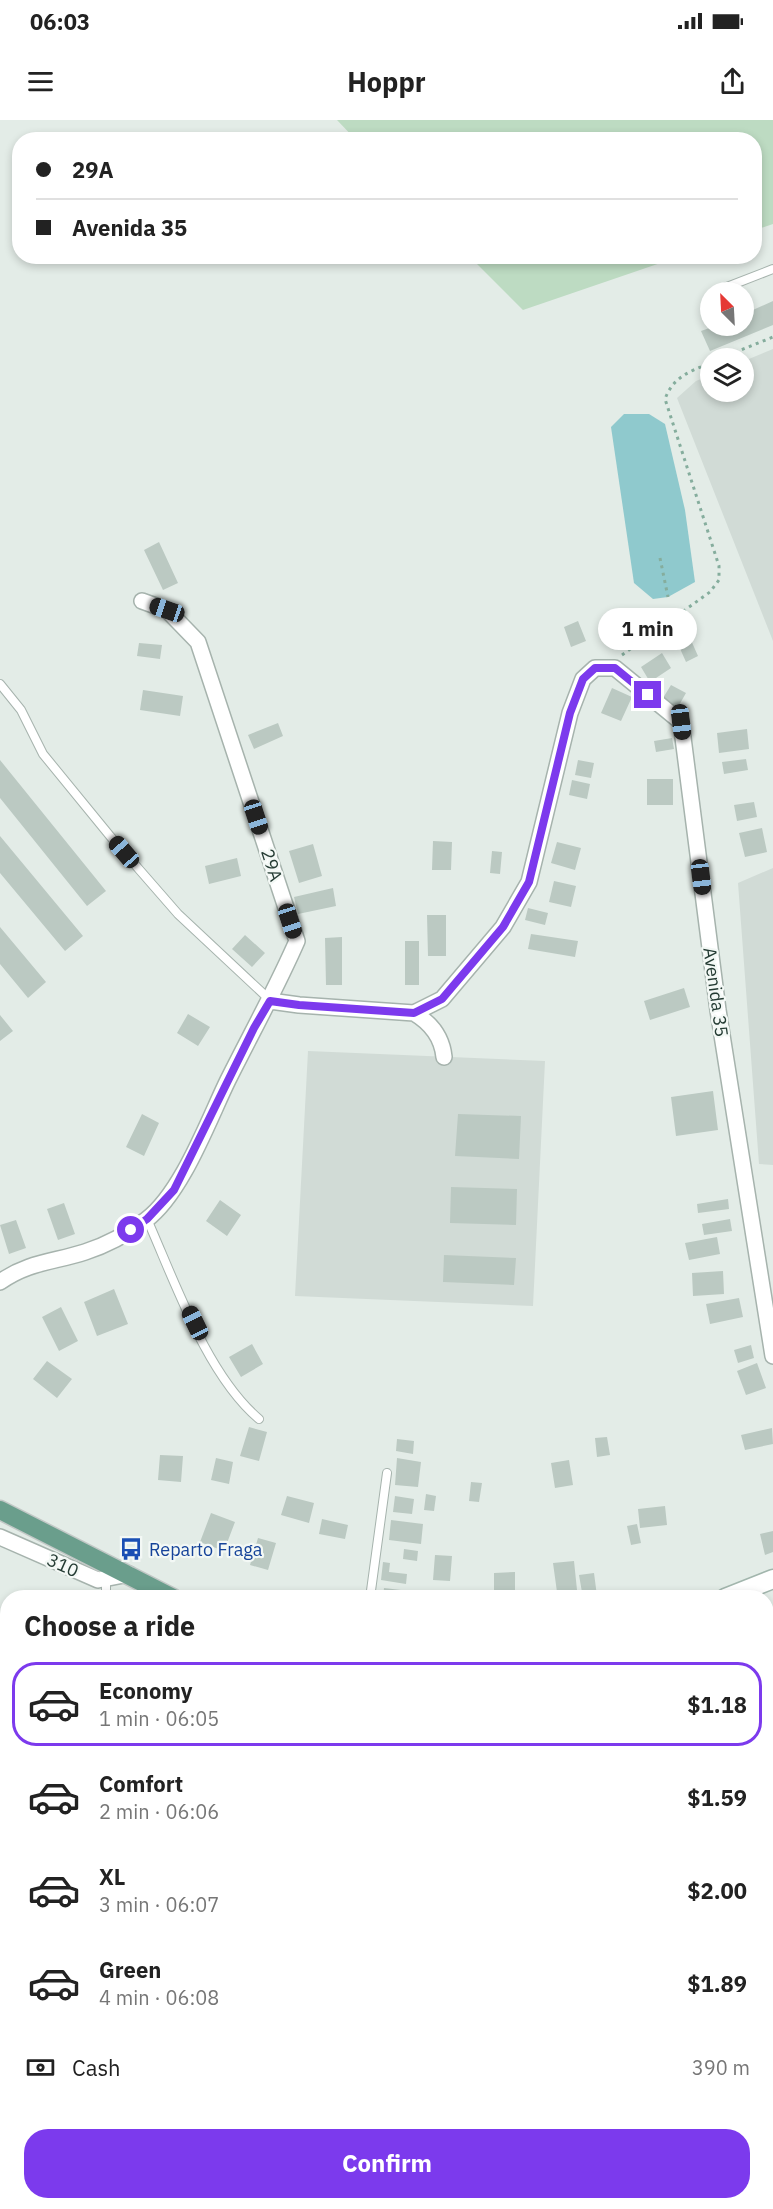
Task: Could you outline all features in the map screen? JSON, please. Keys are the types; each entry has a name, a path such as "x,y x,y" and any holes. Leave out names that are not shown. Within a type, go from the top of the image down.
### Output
{"main road":[{"path":"4,1512 158,1590"}],"street":[{"name":"29A","path":"0,1282 13,1273 45,1260 84,1252 116,1240 147,1219 174,1190 254,1028 270,1001 297,941 198,642 167,610 142,601"},
{"path":"414,1013 442,999 503,927 529,882 570,713 583,679 595,668 604,668"},
{"name":"Avenida 35","path":"604,668 615,668 681,722 718,1010 773,1356"},
{"path":"270,1001 414,1013 425,1019 442,1042 444,1057"},
{"path":"0,1535 4,1512"},
{"name":"310","path":"0,1535 98,1580 129,1574"},
{"path":"745,1590 773,1579"}],"lane":[{"path":"740,282 773,269"},
{"path":"0,684 21,710 43,754 110,836 178,914 270,1001"},
{"path":"147,1219 213,1362 234,1395 259,1419"},
{"path":"371,1590 387,1473"},
{"path":"106,1578 106,1590"}],"path":[{"path":"746,348 773,337"},
{"path":"604,668 710,592 719,580 719,566 664,399 670,386 686,373 700,367"},
{"path":"660,558 668,597"}],"shaded area":[{"path":"773,349 773,641 677,398 700,379 700,402 754,402 754,357"},
{"path":"773,868 773,1165 759,1164 738,883"},
{"path":"308,1051 545,1061 533,1306 295,1296"}],"green space":[{"path":"337,120 773,120 773,224 762,228 762,132 348,132"},
{"path":"477,264 658,264 523,310"}],"water":[{"path":"624,414 649,414 665,424 685,510 695,582 668,597 653,599 634,583 611,427"}],"building":[{"path":"773,301 773,325 754,333 754,310"},
{"path":"703,336 746,336 717,348 709,348"},
{"path":"159,542 178,583 163,590 144,550"},
{"path":"578,621 586,641 571,647 564,627"},
{"path":"690,638 698,656 686,662 678,644"},
{"path":"139,643 162,645 160,659 137,656"},
{"path":"662,653 671,668 650,682 641,667"},
{"path":"671,685 686,693 678,707 663,698"},
{"path":"612,688 632,697 621,721 601,713"},
{"path":"143,690 183,696 180,716 140,710"},
{"path":"278,723 283,736 254,749 248,735"},
{"path":"747,729 749,749 719,753 717,733"},
{"path":"672,738 674,749 656,752 654,741"},
{"path":"746,759 748,770 724,774 722,762"},
{"path":"0,760 106,891 87,906 0,798"},
{"path":"578,760 594,763 591,778 575,775"},
{"path":"647,779 673,779 673,805 647,805"},
{"path":"572,780 590,784 587,799 569,795"},
{"path":"754,802 757,817 737,821 734,805"},
{"path":"762,828 767,852 745,857 739,833"},
{"path":"0,836 83,936 65,951 0,873"},
{"path":"433,841 452,842 451,870 432,870"},
{"path":"557,842 581,848 575,870 551,863"},
{"path":"313,844 322,876 299,883 289,851"},
{"path":"492,851 502,852 500,874 490,873"},
{"path":"237,858 241,876 209,884 205,866"},
{"path":"554,881 576,886 571,907 549,902"},
{"path":"333,888 336,906 298,914 294,897"},
{"path":"528,908 548,913 545,925 525,920"},
{"path":"427,915 446,915 446,956 428,956"},
{"path":"0,927 46,982 28,998 0,964"},
{"path":"531,934 578,941 575,957 528,949"},
{"path":"245,935 265,953 252,967 232,949"},
{"path":"342,937 342,985 326,985 325,938"},
{"path":"405,941 419,941 419,985 405,985"},
{"path":"684,988 690,1007 650,1020 644,1001"},
{"path":"188,1014 210,1027 198,1046 177,1033"},
{"path":"0,1015 13,1031 0,1041"},
{"path":"713,1091 718,1130 676,1136 671,1097"},
{"path":"142,1114 159,1123 144,1156 126,1147"},
{"path":"458,1114 521,1116 519,1159 455,1156"},
{"path":"451,1187 517,1189 516,1225 450,1223"},
{"path":"728,1199 729,1209 698,1213 697,1204"},
{"path":"220,1200 241,1215 227,1236 206,1221"},
{"path":"64,1203 75,1234 58,1240 47,1209"},
{"path":"730,1219 732,1231 704,1235 702,1224"},
{"path":"16,1220 26,1248 9,1254 0,1225"},
{"path":"717,1237 720,1254 689,1260 685,1243"},
{"path":"444,1255 516,1258 514,1285 443,1282"},
{"path":"723,1271 724,1294 693,1296 692,1273"},
{"path":"114,1289 128,1324 97,1336 84,1302"},
{"path":"739,1298 743,1317 710,1324 706,1304"},
{"path":"61,1307 78,1341 59,1351 42,1317"},
{"path":"252,1344 263,1364 241,1377 229,1357"},
{"path":"751,1345 754,1358 738,1363 734,1350"},
{"path":"47,1361 72,1379 57,1398 33,1379"},
{"path":"757,1363 766,1388 746,1395 737,1371"},
{"path":"249,1427 267,1432 259,1461 240,1456"},
{"path":"772,1428 773,1444 745,1450 741,1435"},
{"path":"607,1437 610,1455 597,1457 595,1438"},
{"path":"397,1439 414,1441 413,1454 396,1451"},
{"path":"160,1455 183,1456 181,1482 158,1480"},
{"path":"216,1458 233,1462 229,1484 211,1480"},
{"path":"397,1458 421,1462 418,1487 395,1485"},
{"path":"569,1460 573,1485 555,1488 551,1463"},
{"path":"471,1482 482,1483 479,1502 469,1501"},
{"path":"426,1494 436,1496 434,1511 424,1510"},
{"path":"287,1496 314,1503 309,1523 281,1515"},
{"path":"395,1496 414,1499 412,1514 393,1512"},
{"path":"665,1506 667,1525 640,1528 638,1509"},
{"path":"211,1513 235,1522 224,1551 200,1542"},
{"path":"322,1519 348,1525 345,1539 319,1534"},
{"path":"391,1520 423,1524 421,1544 389,1540"},
{"path":"637,1524 641,1543 631,1545 627,1526"},
{"path":"773,1531 773,1552 765,1555 760,1534"},
{"path":"258,1538 276,1543 268,1570 250,1565"},
{"path":"404,1549 418,1551 417,1561 403,1559"},
{"path":"435,1555 452,1556 450,1581 433,1580"},
{"path":"574,1561 577,1590 557,1590 553,1563"},
{"path":"383,1562 390,1563 389,1572 407,1574 406,1584 381,1580"},
{"path":"515,1572 515,1590 494,1590 494,1573"},
{"path":"594,1573 596,1590 582,1590 579,1575"}],"place":[{"name":"Reparto Fraga","path":"131,1549"}],"route":[{"path":"131,1230 147,1219 174,1190 254,1028 270,1001 414,1013 442,999 503,927 529,882 570,713 583,679 595,668 615,668 648,695"}]}
